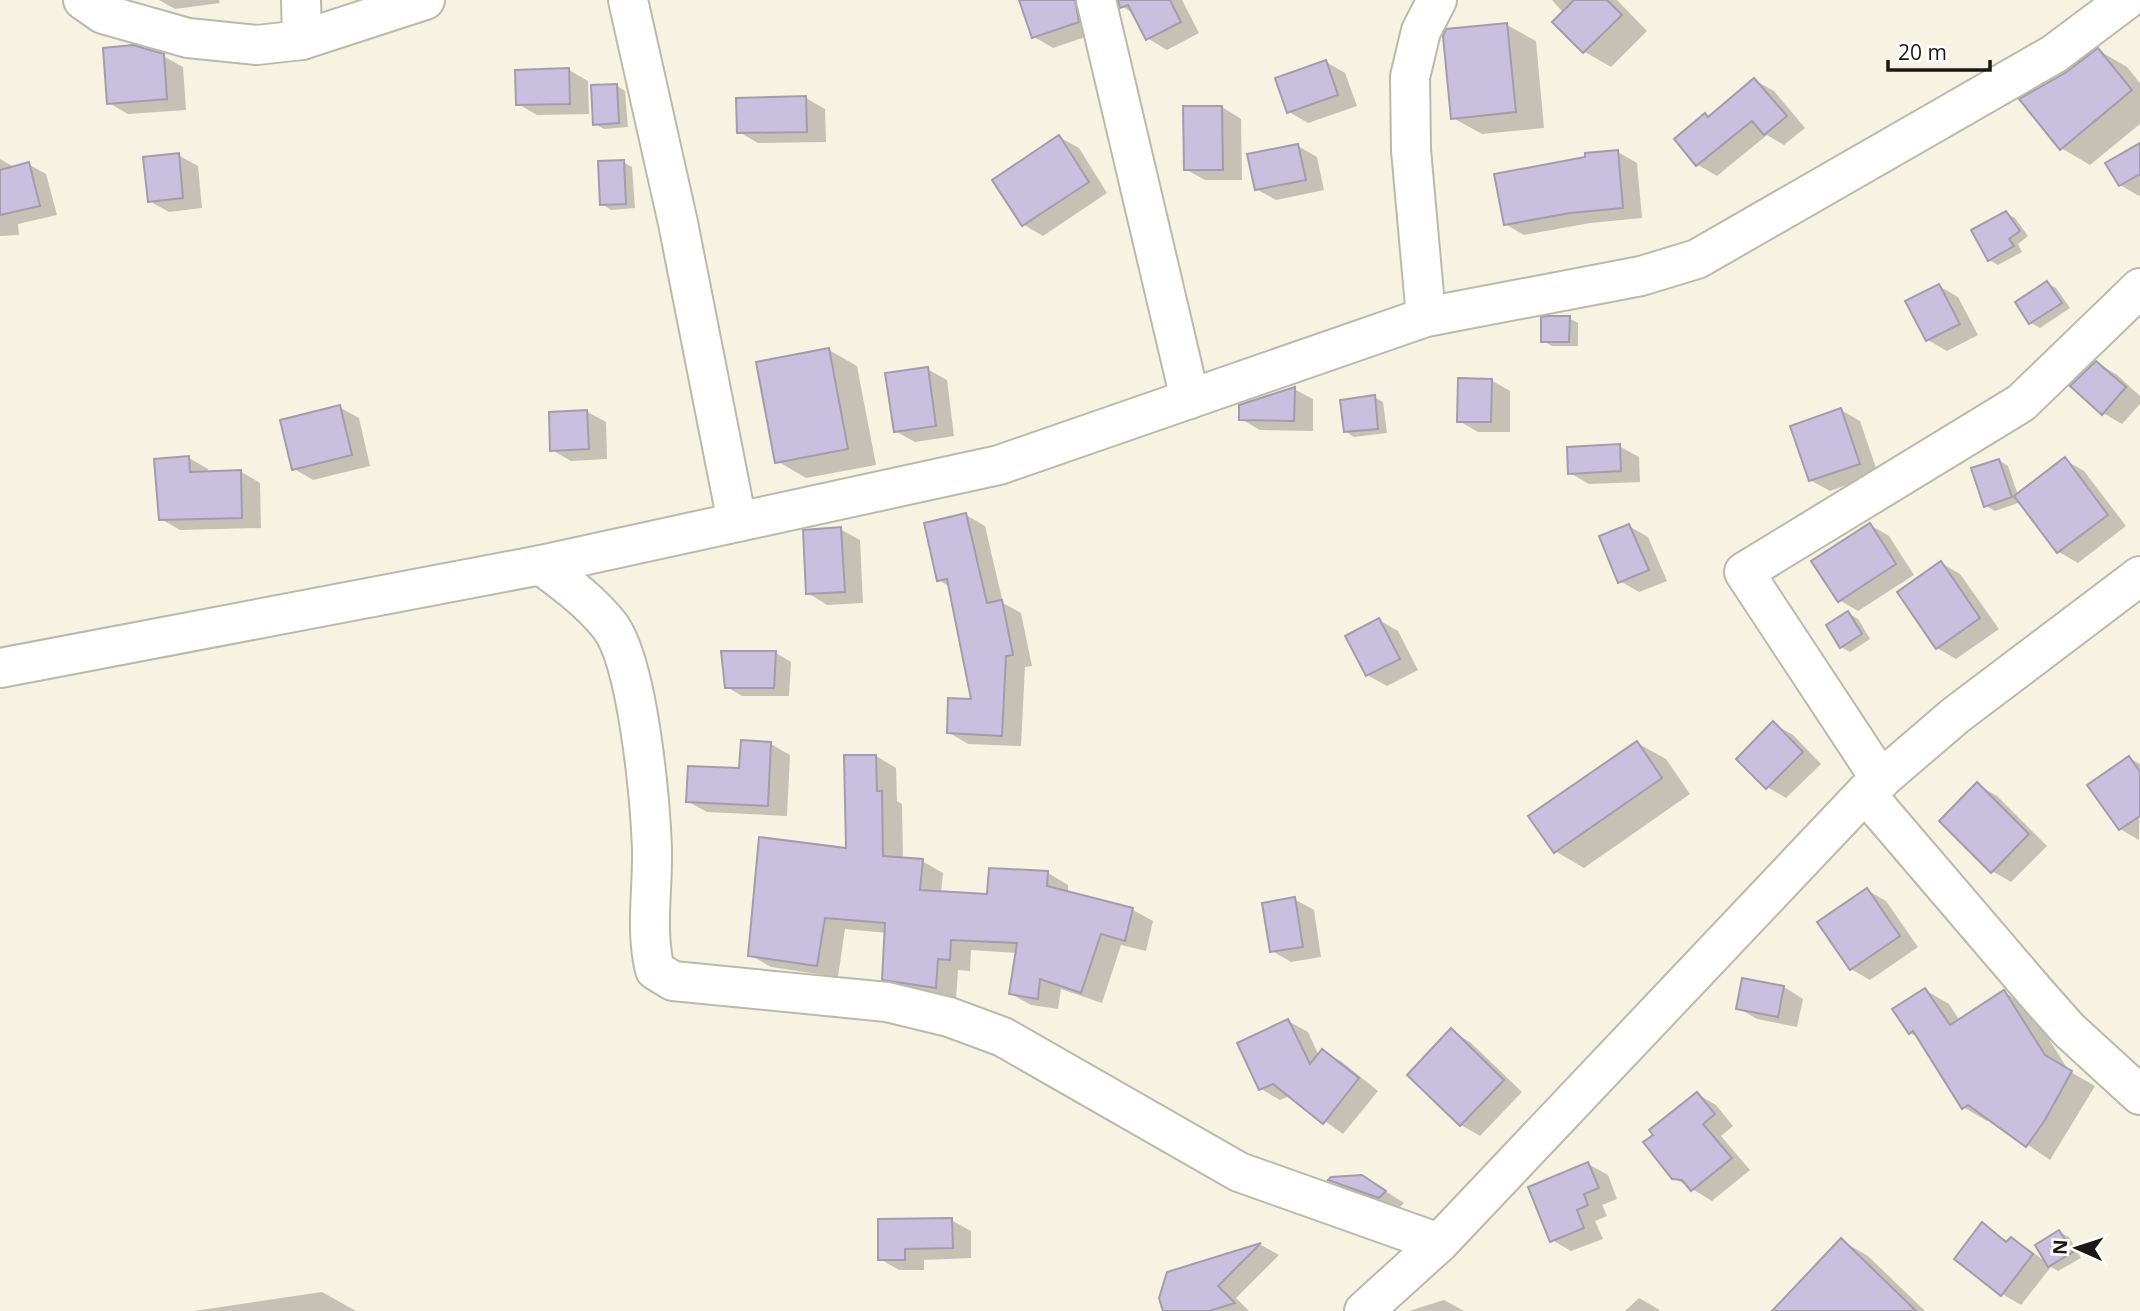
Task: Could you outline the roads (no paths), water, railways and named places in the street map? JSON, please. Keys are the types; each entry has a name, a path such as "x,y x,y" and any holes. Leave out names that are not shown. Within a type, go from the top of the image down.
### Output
{"street":[{"path":"83,0 103,14 188,38 257,45 302,40 425,0"},
{"path":"301,0 302,40"},
{"path":"628,0 678,223 737,522"},
{"path":"1096,0 1190,399"},
{"path":"1426,317 1411,150 1410,77 1421,31 1437,0"},
{"path":"0,668 541,565 999,465 1426,317 1641,276 1697,259 2054,54 2126,0"},
{"path":"2140,288 2021,403 1744,572 1873,787 2037,995 2069,1030 2140,1095"},
{"path":"541,565 584,598 611,626 628,661 646,774 652,848 649,948 655,970 673,981 887,1002 949,1017 1003,1037 1239,1172 1439,1243"},
{"path":"1364,1311 1439,1243 1873,787 1956,715 2140,576"}]}
